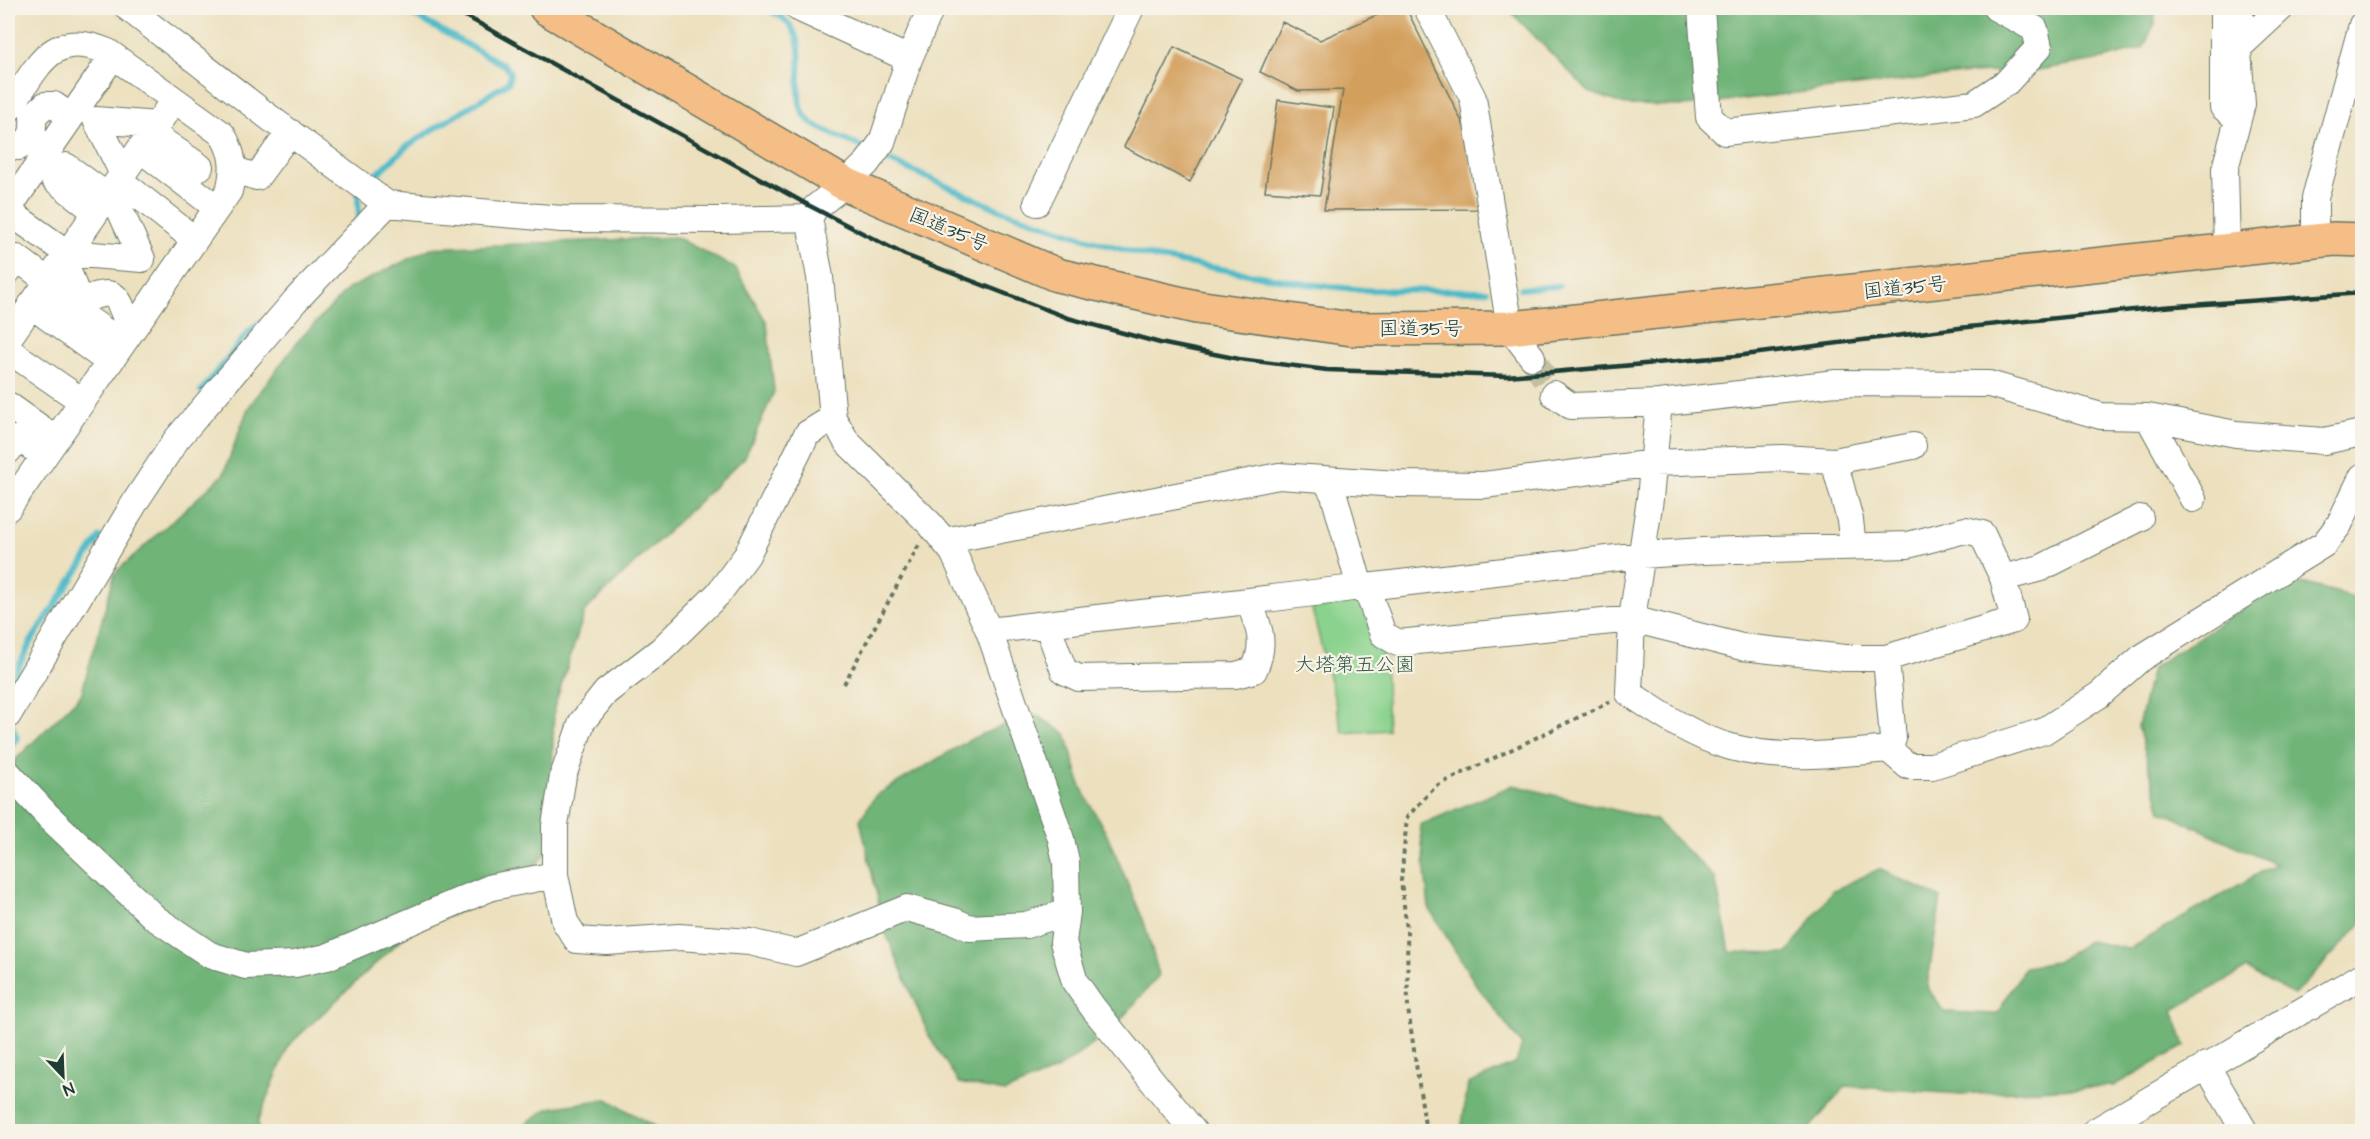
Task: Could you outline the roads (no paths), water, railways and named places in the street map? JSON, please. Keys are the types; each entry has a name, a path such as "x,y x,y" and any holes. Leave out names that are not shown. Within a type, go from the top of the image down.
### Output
{"highway":[{"name":"国道35号","path":"546,8 856,173 1057,275 1196,307 1352,328 1510,328 2227,251 2315,242 2362,240"}],"street":[{"path":"128,8 387,204 562,219 809,218"},
{"path":"798,8 909,59"},
{"path":"931,8 909,59 882,142 856,173 815,208 809,218 820,277 833,418 847,442 937,532 953,552 989,631 1061,839 1066,862 1067,912 1063,942 1075,982 1094,1009 1194,1131"},
{"path":"1037,203 1131,8"},
{"path":"1427,8 1473,98 1510,328 1532,357"},
{"path":"1701,8 1709,117 1725,132 1974,104 2007,82 2039,47 2035,29 1996,8"},
{"path":"2223,8 2223,107 2238,119"},
{"path":"2227,251 2225,169 2242,104 2238,48 2241,8"},
{"path":"2238,48 2281,8"},
{"path":"2315,242 2315,198 2362,25"},
{"path":"8,110 48,54 66,44 88,44 113,56 222,134 231,149 234,170 229,191 50,447 10,497"},
{"path":"113,56 8,210 65,256 76,293 87,299 104,291 116,298 121,346"},
{"path":"8,339 174,100"},
{"path":"8,144 19,147 29,141 34,132 33,116 45,105 54,105 71,117"},
{"path":"65,256 142,259 111,190 96,120 149,135 190,160 217,208"},
{"path":"234,170 257,177 290,132"},
{"path":"153,207 190,160"},
{"path":"69,180 111,190 153,207 195,240"},
{"path":"8,715 137,499 176,441 295,301 387,204"},
{"path":"8,271 17,258 41,291 83,330 121,346"},
{"path":"8,350 82,401"},
{"path":"1554,394 1571,406 1659,403 1836,383 1989,384 2101,416 2148,417 2236,434 2324,441 2362,433"},
{"path":"1659,403 1654,463 1632,619 1629,693 1664,717 1731,747 1786,754 1833,754 1888,749 1908,766 1932,766 2044,731 2099,695 2141,658 2324,544 2339,525 2362,477"},
{"path":"10,412 50,447"},
{"path":"2148,417 2193,499"},
{"path":"833,418 807,434 747,555 718,594 653,656 606,692 582,722 564,776 555,825 555,875 565,922 577,940 607,942 679,937 750,942 796,953 907,908 954,921 970,928 1026,925 1067,912"},
{"path":"8,452 18,438 50,447"},
{"path":"937,532 1280,476 1397,484 1484,485 1654,463 1782,458 1834,461 1913,446"},
{"path":"1834,461 1850,520 1853,546"},
{"path":"989,631 1249,603 1363,587 1642,555 1703,550 1908,545 1965,530 1982,534 2003,578 2014,620 1886,658 1845,658 1742,647 1632,619 1398,643 1383,634 1363,587 1334,495 1325,479"},
{"path":"2003,578 2041,568 2139,518"},
{"path":"1047,624 1064,671 1079,678 1236,675 1254,670 1262,653 1258,622 1249,603"},
{"path":"1886,658 1893,739 1888,749"},
{"path":"8,773 48,816 155,918 210,955 246,966 295,964 327,957 492,887 555,875"},
{"path":"2094,1131 2362,976"},
{"path":"2206,1065 2245,1131"}],"waterway":[{"path":"376,175 407,146 509,82 510,72 504,65 400,8"},
{"path":"762,8 781,16 793,29 800,56 799,98 802,110 809,121 868,150"},
{"path":"879,156 998,209 1100,243 1157,258 1307,284 1364,290 1487,291"},
{"path":"358,194 359,220"},
{"path":"1521,289 1559,286"},
{"path":"201,391 249,331 264,321"},
{"path":"8,690 30,643 100,537"},
{"path":"8,749 17,738 10,721"}],"tunnel":[{"path":"1532,357 1554,394"}],"railway":[{"path":"451,8 810,206 905,255 1068,318 1160,343 1239,359 1327,370 1507,376 1736,356 1959,328 2162,307 2362,293"}],"park label":[{"name":"大塔第五公園","path":"1355,664"}]}
